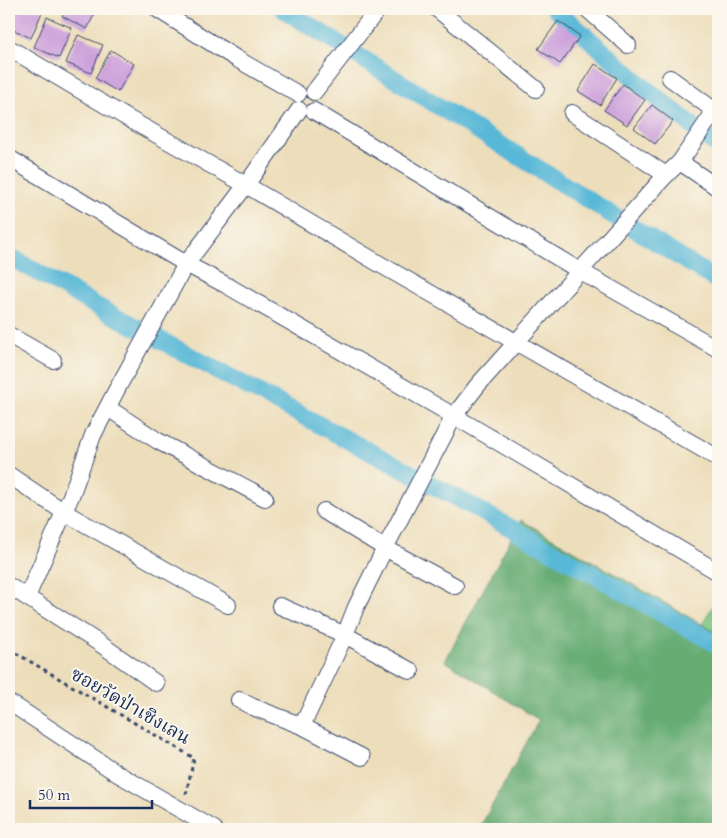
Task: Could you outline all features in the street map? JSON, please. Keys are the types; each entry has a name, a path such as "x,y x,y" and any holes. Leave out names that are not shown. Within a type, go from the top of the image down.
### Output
{"street":[{"path":"157,9 580,271 718,349"},
{"path":"27,598 64,512 93,436 186,264 306,102 378,9"},
{"path":"437,9 536,89"},
{"path":"587,9 628,45"},
{"path":"9,48 718,458"},
{"path":"302,726 345,635 356,606 454,416 477,386 632,212 680,162 716,108 670,78"},
{"path":"572,112 666,175"},
{"path":"9,158 186,264 226,284 718,572"},
{"path":"680,162 718,188"},
{"path":"9,335 53,360"},
{"path":"108,408 158,441 265,498"},
{"path":"9,475 64,512 228,605"},
{"path":"324,510 385,548 455,586"},
{"path":"9,586 99,643 156,683"},
{"path":"280,606 345,635 411,671"},
{"path":"240,700 302,726 362,758"},
{"path":"9,703 118,774 214,829"}],"path":[{"name":"ซอยวัดป่าเชิงเลน","path":"9,649 194,758 182,810"}],"green space":[{"path":"521,520 718,634 718,829 479,829 539,720 445,661"},
{"path":"718,598 718,634 702,624"}],"building":[{"path":"16,9 43,10 31,38 9,28"},
{"path":"66,9 97,9 87,29 62,16"},
{"path":"47,17 72,28 59,58 34,47"},
{"path":"558,21 580,36 560,64 538,49"},
{"path":"78,35 103,45 91,73 66,63"},
{"path":"111,50 134,64 118,92 95,78"},
{"path":"595,64 617,78 600,105 578,91"},
{"path":"623,84 645,100 627,125 604,110"},
{"path":"652,105 673,121 655,144 634,128"}],"waterway":[{"path":"283,9 718,281"},
{"path":"555,9 645,88 718,146"},
{"path":"9,256 102,309 470,505 718,645"}]}
